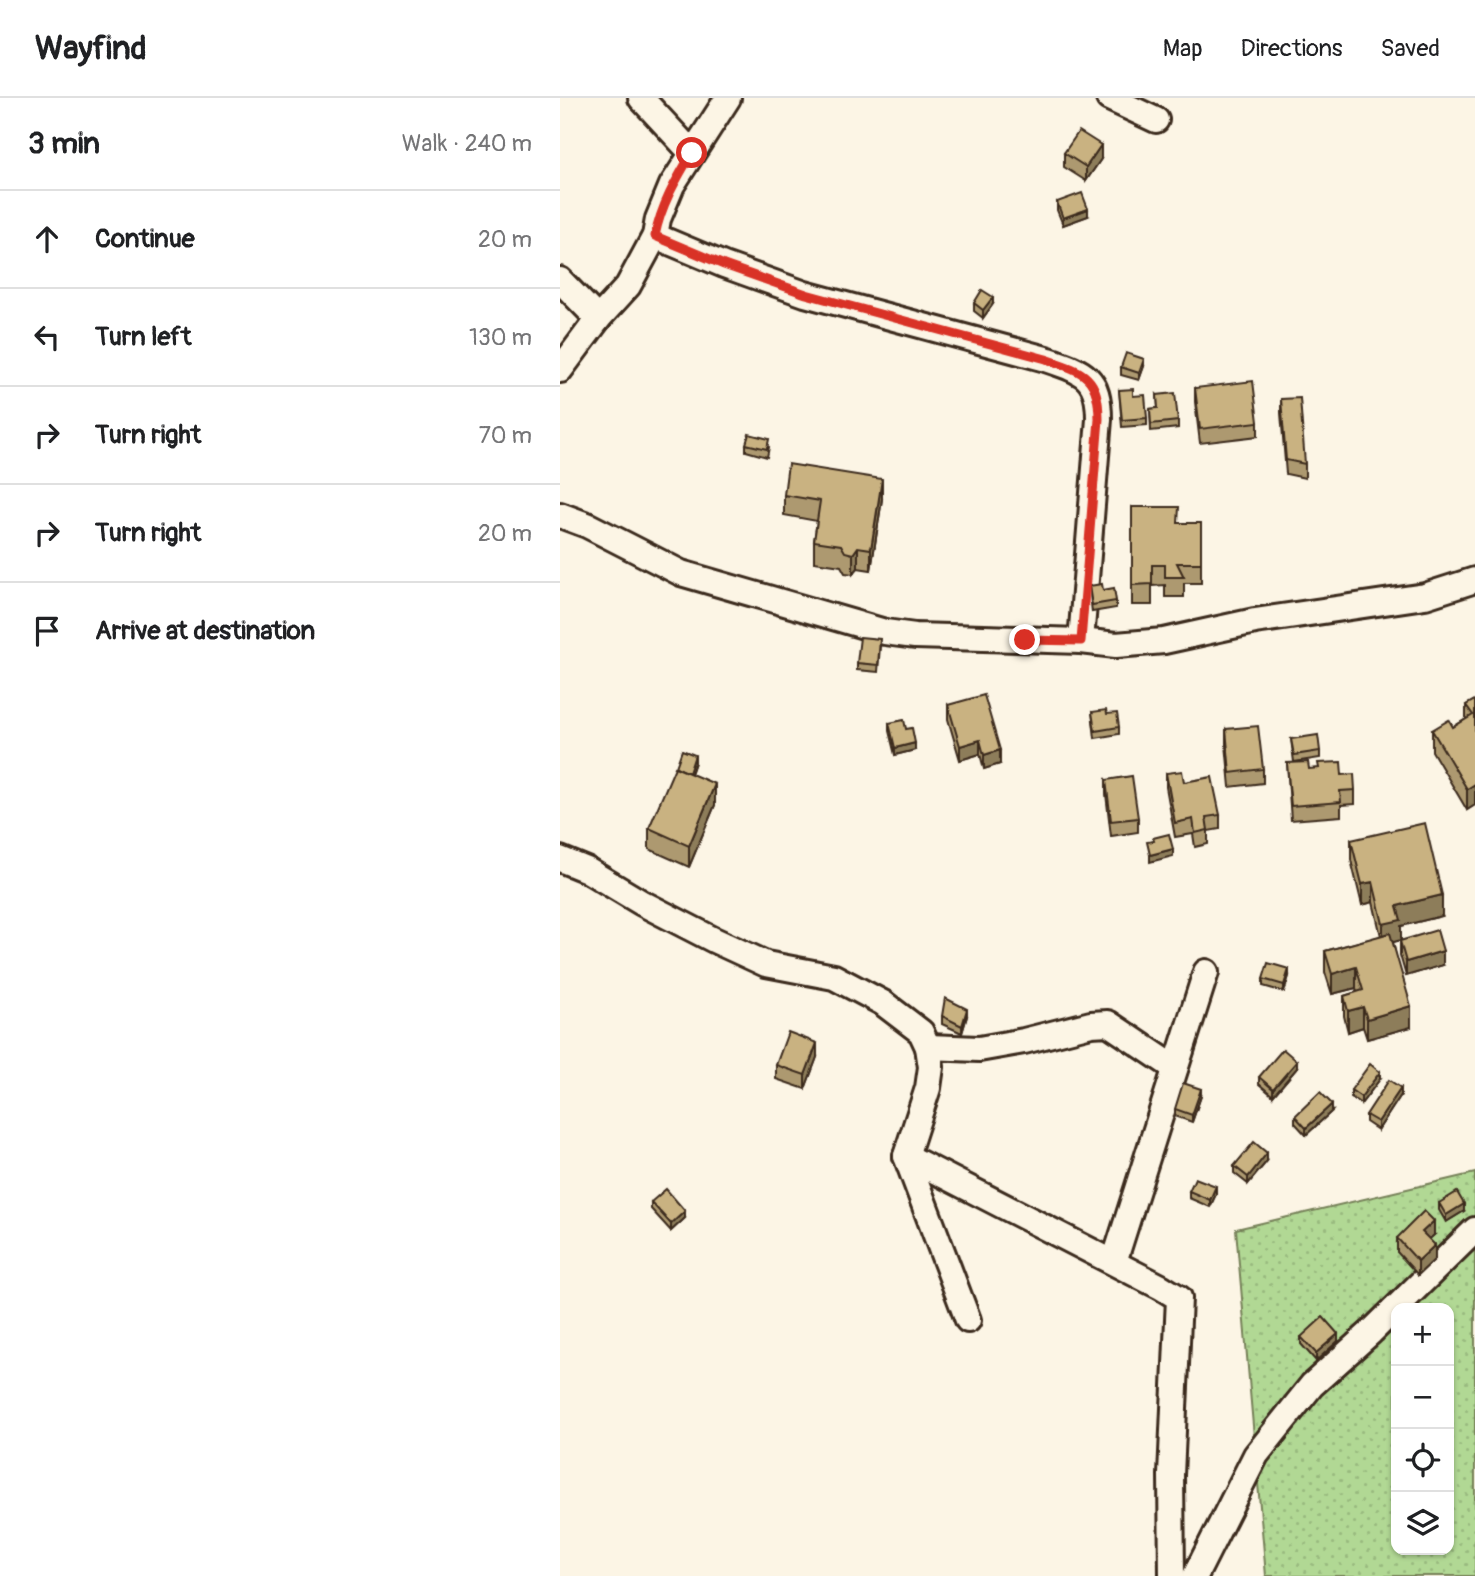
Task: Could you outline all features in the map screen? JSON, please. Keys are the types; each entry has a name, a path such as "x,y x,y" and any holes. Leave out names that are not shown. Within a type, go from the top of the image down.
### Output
{"street":[{"path":"641,98 692,153"},
{"path":"560,370 598,319 628,286 655,236 658,219 672,185 728,98"},
{"path":"1109,98 1156,120"},
{"path":"655,236 724,265 806,294 1046,359 1071,368 1094,385 1099,398 1099,419 1081,641"},
{"path":"560,280 598,319"},
{"path":"560,515 587,524 681,573 885,632 927,637 1081,641 1116,645 1164,641 1255,621 1425,596 1475,580"},
{"path":"560,859 587,870 642,903 766,964 834,977 883,1003 921,1032 928,1046 931,1067 928,1088 906,1156 968,1320"},
{"path":"1114,1262 1206,972"},
{"path":"928,1046 979,1049 1091,1024 1108,1023 1175,1068"},
{"path":"906,1156 1179,1298 1171,1475 1171,1576"},
{"path":"1195,1576 1256,1455 1312,1385 1371,1332 1475,1230"}],"green space":[{"path":"1475,1173 1475,1576 1266,1576 1236,1229"}],"building":[{"path":"1079,131 1101,145 1086,167 1064,153"},
{"path":"1082,193 1088,209 1063,218 1057,202"},
{"path":"982,290 993,297 983,310 974,303"},
{"path":"1126,353 1144,359 1139,373 1121,367"},
{"path":"1253,381 1258,422 1200,429 1195,388"},
{"path":"1133,389 1133,396 1145,395 1147,418 1122,420 1119,390"},
{"path":"1175,393 1178,421 1151,424 1150,409 1158,408 1157,395"},
{"path":"1300,398 1305,464 1286,460 1281,399"},
{"path":"749,434 769,439 767,449 746,444"},
{"path":"788,464 882,479 871,549 858,547 853,554 845,552 841,545 814,541 820,501 784,495"},
{"path":"1132,507 1179,507 1178,523 1201,523 1201,563 1177,563 1184,577 1165,577 1165,565 1152,565 1152,584 1132,585"},
{"path":"1102,584 1103,590 1114,588 1116,601 1092,605 1089,586"},
{"path":"860,637 880,639 878,665 857,663"},
{"path":"984,695 1000,750 984,755 980,740 960,746 948,705"},
{"path":"1475,700 1475,784 1467,789 1432,730 1449,720 1453,727 1473,715 1466,705"},
{"path":"1106,710 1107,714 1117,713 1119,727 1095,731 1092,712"},
{"path":"904,720 906,729 912,728 915,743 895,748 889,723"},
{"path":"1258,726 1263,769 1230,773 1226,729"},
{"path":"1318,735 1320,751 1294,755 1291,739"},
{"path":"682,750 695,755 689,773 676,767"},
{"path":"1308,762 1309,769 1319,768 1318,763 1341,762 1342,775 1354,774 1355,790 1340,791 1341,802 1291,806 1287,763"},
{"path":"675,767 715,784 689,846 649,828"},
{"path":"1182,771 1184,782 1212,777 1220,815 1206,817 1208,830 1195,833 1193,819 1175,823 1166,773"},
{"path":"1132,776 1138,818 1111,821 1106,780"},
{"path":"1425,823 1442,895 1397,906 1401,920 1383,924 1373,882 1362,884 1351,840"},
{"path":"1169,834 1173,849 1150,855 1147,842"},
{"path":"1437,930 1443,951 1406,962 1400,941"},
{"path":"1390,933 1411,1006 1367,1019 1363,1007 1348,1011 1344,996 1363,990 1356,967 1332,974 1325,951"},
{"path":"1268,963 1289,969 1284,985 1263,979"},
{"path":"945,998 967,1009 962,1026 942,1016"},
{"path":"788,1032 817,1043 805,1075 776,1065"},
{"path":"1283,1049 1297,1061 1273,1089 1259,1077"},
{"path":"1370,1064 1380,1072 1361,1097 1351,1090"},
{"path":"1389,1080 1401,1088 1378,1122 1366,1115"},
{"path":"1183,1083 1201,1089 1192,1115 1175,1109"},
{"path":"1320,1092 1332,1104 1306,1128 1295,1116"},
{"path":"1254,1142 1267,1153 1248,1177 1234,1166"},
{"path":"1195,1178 1216,1186 1210,1200 1189,1191"},
{"path":"666,1189 685,1211 671,1224 651,1202"},
{"path":"1457,1192 1464,1204 1446,1215 1439,1203"},
{"path":"1424,1211 1434,1221 1422,1232 1435,1245 1418,1261 1397,1238"},
{"path":"1323,1317 1338,1334 1316,1353 1301,1337"}],"route":[{"path":"692,153 672,185 658,219 655,236 724,265 806,294 1046,359 1084,375 1094,385 1099,398 1099,419 1081,641 1025,640"}]}
